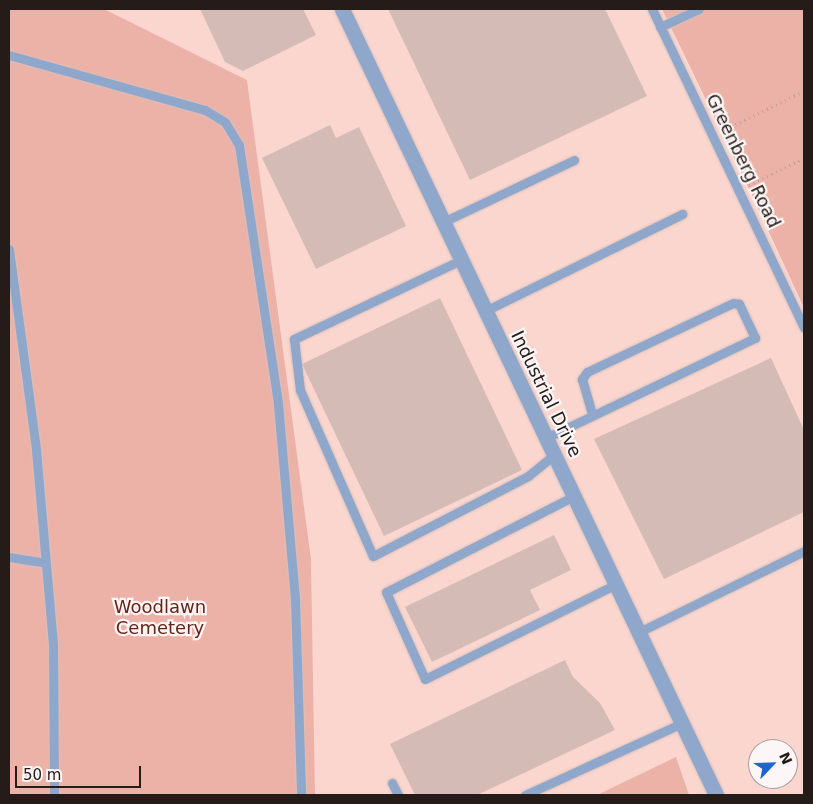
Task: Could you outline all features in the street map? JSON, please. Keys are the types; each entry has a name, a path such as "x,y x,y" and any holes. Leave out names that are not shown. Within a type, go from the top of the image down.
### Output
{"street":[{"name":"Industrial Drive","path":"342,9 716,795"}],"lane":[{"name":"Greenberg Road","path":"652,9 804,328"},
{"path":"660,27 699,9"},
{"path":"9,55 205,110 225,122 239,145 278,404 295,600 301,795"},
{"path":"443,222 574,160"},
{"path":"485,311 682,214"},
{"path":"9,249 35,441 53,644 54,795"},
{"path":"461,260 294,339 300,390 372,556 528,476 554,455"},
{"path":"546,438 592,414 755,338 739,304 733,303 587,372 582,379 592,414"},
{"path":"574,496 386,592 425,679 616,584"},
{"path":"639,632 804,552"},
{"path":"9,557 45,563"},
{"path":"525,795 682,723"},
{"path":"392,783 398,795"}],"path":[{"path":"712,136 804,91"},
{"path":"738,190 804,158"}],"shaded area":[{"path":"104,9 662,9 804,308 804,795 315,795 311,559 247,80"}],"green space":[{"name":"Woodlawn Cemetery","path":"9,9 104,9 247,80 311,559 315,795 9,795"},
{"path":"662,9 804,9 804,308 747,185"},
{"path":"676,757 689,795 597,795"}],"building":[{"path":"200,9 303,9 316,35 243,71 225,62"},
{"path":"388,9 605,9 647,96 470,180"},
{"path":"330,125 336,138 359,127 406,226 316,269 262,158"},
{"path":"440,298 522,470 384,536 302,364"},
{"path":"771,358 804,430 804,512 664,579 594,439"},
{"path":"554,535 571,570 530,590 540,610 432,662 405,607"},
{"path":"565,660 573,677 600,703 615,730 477,795 415,795 390,744"}]}
